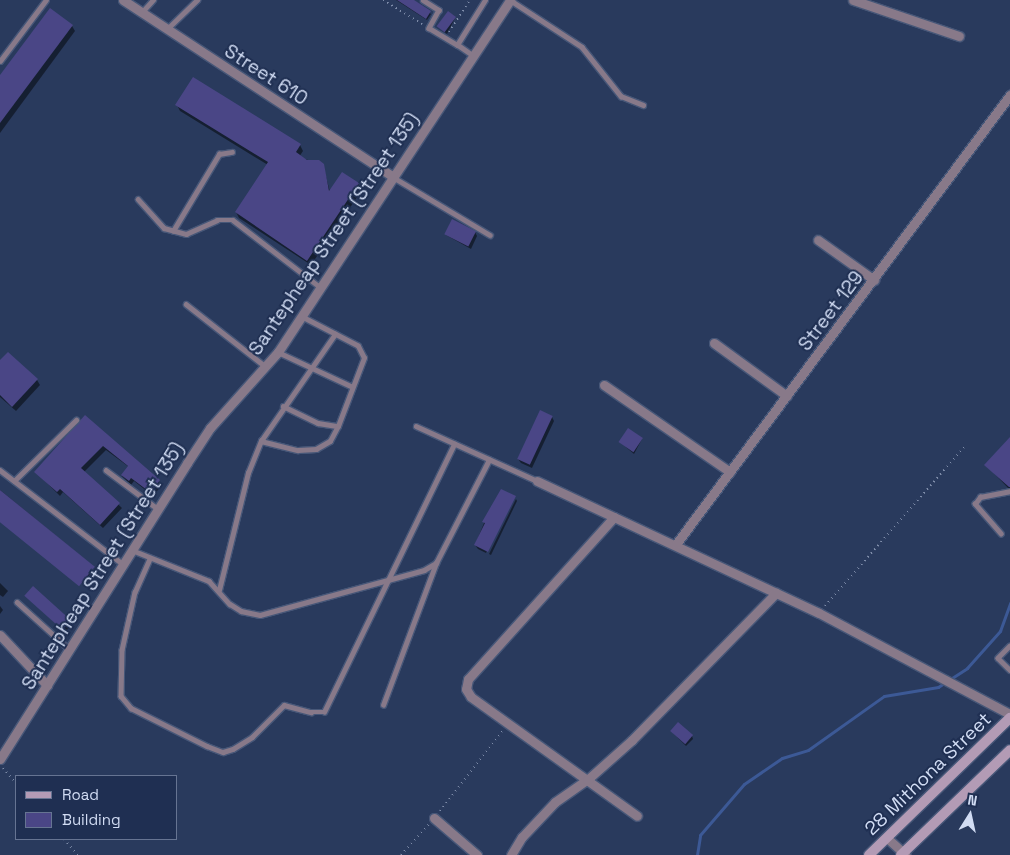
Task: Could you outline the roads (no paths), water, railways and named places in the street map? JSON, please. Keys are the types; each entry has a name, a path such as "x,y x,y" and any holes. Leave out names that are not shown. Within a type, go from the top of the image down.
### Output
{"main road":[{"name":"28 Mithona Street","path":"870,855 1010,718"},
{"path":"904,854 1010,750"}],"street":[{"name":"Street 610","path":"123,0 143,11 166,30 392,176"},
{"name":"Santepheap Street (Street 135)","path":"0,759 3,747 47,685 210,428 278,352 392,176 510,0"},
{"path":"853,0 959,36"},
{"name":"Street 129","path":"676,544 1010,95"},
{"path":"818,240 874,280"},
{"path":"714,342 787,396"},
{"path":"604,385 730,472"},
{"path":"538,481 676,544 776,593 1010,714"},
{"path":"614,517 468,679 466,689 471,697 509,722 637,816"},
{"path":"511,855 522,836 555,802 587,780 632,740 776,593"},
{"path":"0,635 47,685"},
{"path":"434,818 477,855"},
{"path":"887,838 904,854"}],"lane":[{"path":"0,62 46,0"},
{"path":"143,11 154,0"},
{"path":"166,30 197,0"},
{"path":"423,0 439,10 429,28 473,56"},
{"path":"456,45 485,0"},
{"path":"510,0 582,47 621,96 643,105"},
{"path":"174,231 219,154 232,152"},
{"path":"392,176 490,235"},
{"path":"138,199 164,228 186,234 217,220 233,220 320,287"},
{"path":"186,304 266,367"},
{"path":"261,441 298,450 316,449 330,441 338,426 351,386 364,358 363,351 301,317"},
{"path":"219,590 248,473 261,441 309,367 335,334"},
{"path":"278,352 351,386"},
{"path":"283,406 318,423 338,426"},
{"path":"14,481 76,420"},
{"path":"416,426 538,481"},
{"path":"150,559 135,592 122,650 121,696 131,708 224,752 252,737 284,705 311,712 324,712 391,578 454,444"},
{"path":"383,705 436,563 443,555 489,460"},
{"path":"0,470 123,564"},
{"path":"106,470 158,508"},
{"path":"1001,534 975,504 980,497 1010,491"},
{"path":"132,550 150,559 209,581 241,611 260,615 391,578 436,563"},
{"path":"17,602 69,649"},
{"path":"1010,646 998,658 1010,670"}],"waterway":[{"path":"697,855 700,835 744,784 782,758 808,750 884,696 938,687 967,668 1000,631 1010,603"}]}
